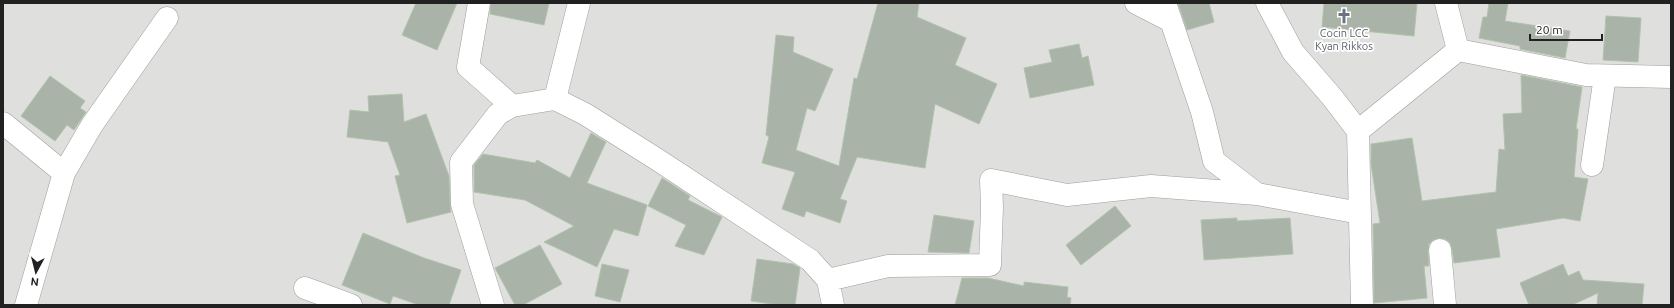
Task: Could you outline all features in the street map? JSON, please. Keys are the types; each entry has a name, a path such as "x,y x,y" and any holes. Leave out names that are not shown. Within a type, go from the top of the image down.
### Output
{"street":[{"path":"479,3 468,67 512,106"},
{"path":"555,99 579,3"},
{"path":"1136,3 1168,12 1202,112 1214,160 1257,194"},
{"path":"1267,3 1293,52 1332,97 1358,131 1362,305"},
{"path":"1446,3 1458,50"},
{"path":"26,305 64,173 92,125 167,18"},
{"path":"1358,131 1458,50"},
{"path":"1458,50 1586,75 1671,77"},
{"path":"1592,164 1605,76"},
{"path":"493,305 462,204 461,162 498,114 512,106 555,99 585,114 658,160 810,260 828,280 833,305"},
{"path":"3,123 64,173"},
{"path":"828,280 888,266 990,266 992,207 991,180 1067,195 1151,186 1257,194 1360,213"},
{"path":"1440,250 1445,305"},
{"path":"305,288 351,305"}],"shaded area":[{"path":"3,3 1671,3 1671,305 3,305"}],"building":[{"path":"416,3 457,3 437,50 402,35"},
{"path":"491,3 549,3 544,25 490,14"},
{"path":"878,3 919,3 917,17 966,38 955,65 997,84 979,124 935,104 925,168 857,157 840,199 847,201 840,223 806,211 804,217 782,209 795,172 762,163 769,137 766,135 776,35 794,37 793,52 833,69 815,111 807,108 796,150 839,166 854,78 857,79"},
{"path":"1178,3 1209,3 1214,22 1187,30"},
{"path":"1324,3 1417,3 1414,36 1322,27"},
{"path":"1489,3 1508,3 1505,21 1570,31 1565,58 1520,49 1520,46 1479,38 1483,17 1487,17"},
{"path":"1606,16 1641,18 1638,62 1603,60"},
{"path":"1079,44 1082,58 1088,56 1094,85 1030,98 1024,68 1052,62 1049,50"},
{"path":"1521,75 1582,87 1576,129 1578,129 1574,177 1588,179 1580,221 1563,218 1496,229 1500,257 1454,263 1450,243 1445,239 1439,238 1433,240 1429,244 1429,266 1424,266 1427,298 1374,303 1373,224 1380,223 1371,164 1371,144 1412,138 1422,201 1496,192 1499,149 1505,150 1503,114 1522,113"},
{"path":"50,76 85,101 80,108 86,112 74,130 67,125 55,141 21,116"},
{"path":"402,94 404,122 426,114 449,176 451,212 407,223 395,176 400,175 388,142 347,137 350,110 369,112 368,96"},
{"path":"591,133 606,142 587,183 647,205 638,236 614,229 597,267 544,242 574,226 525,200 474,192 474,165 483,154 535,163 537,160 570,178"},
{"path":"662,178 690,196 688,200 722,217 704,255 675,246 686,225 648,206"},
{"path":"1115,206 1131,226 1081,265 1066,245"},
{"path":"934,215 974,221 969,253 928,252"},
{"path":"1237,218 1237,221 1290,218 1293,254 1204,260 1201,220"},
{"path":"363,233 424,258 461,270 449,305 419,305 393,296 390,304 342,285"},
{"path":"540,245 562,284 523,305 515,305 495,268"},
{"path":"757,259 793,264 800,268 795,305 779,305 751,301"},
{"path":"602,264 629,270 620,302 595,296"},
{"path":"1563,264 1568,276 1579,271 1583,280 1644,284 1642,305 1597,305 1598,293 1572,305 1529,305 1520,283"},
{"path":"962,278 988,278 1024,286 1024,282 1068,287 1067,297 1071,298 1070,305 955,305"}],"place":[{"name":"Cocin LCC Kyan Rikkos","path":"1344,16"}]}
